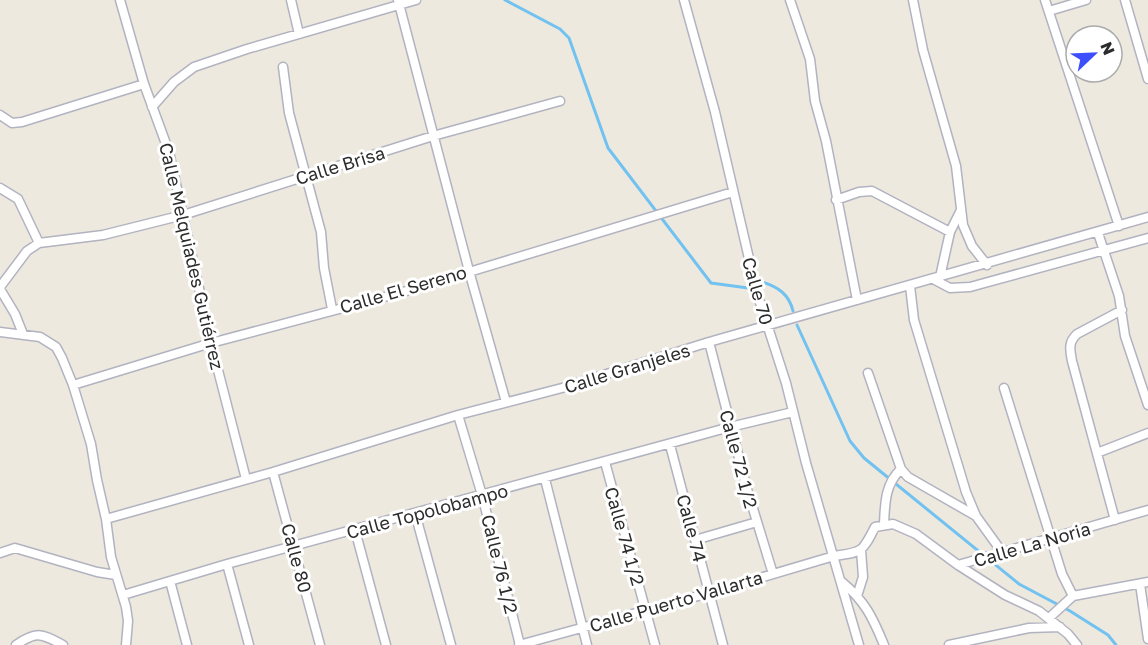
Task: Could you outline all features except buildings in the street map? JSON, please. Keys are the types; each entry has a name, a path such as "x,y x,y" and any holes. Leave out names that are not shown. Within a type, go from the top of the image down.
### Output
{"street":[{"name":"Calle Melquiades Gutiérrez","path":"120,0 144,84 169,152 211,343 246,479"},
{"path":"291,0 299,34"},
{"path":"152,108 174,81 194,67 399,2 416,0"},
{"name":"Calle 70","path":"684,0 715,112 757,293 859,645"},
{"path":"790,0 810,59 815,101 826,141 857,300"},
{"path":"913,0 923,50 952,150 961,210 968,238 987,265"},
{"path":"1045,0 1119,226"},
{"path":"1049,11 1086,0"},
{"path":"1125,0 1148,79"},
{"path":"399,2 469,271 506,402"},
{"path":"283,67 289,113 321,231 324,268 332,309"},
{"path":"0,115 12,123 22,122 144,84"},
{"name":"Calle Brisa","path":"39,243 121,231 183,215 433,136 560,101"},
{"path":"0,188 18,199 39,243 27,251 0,288 23,334"},
{"path":"836,200 859,192 872,191 950,232"},
{"name":"Calle El Sereno","path":"73,385 332,309 369,302 733,192"},
{"path":"961,210 950,232 936,278 950,288 970,287 1148,238"},
{"name":"Calle Granjeles","path":"106,519 273,472 458,415 603,376 709,342 987,265 1148,217"},
{"path":"1098,232 1122,310 1125,336 1148,405"},
{"path":"910,286 918,337 966,492 976,516 998,553"},
{"path":"1115,520 1072,361 1070,345 1072,338 1077,334 1122,310"},
{"path":"0,332 40,336 56,347 73,385 89,435 106,519 109,549 123,595 128,621 126,645"},
{"name":"Calle 72 1/2","path":"709,342 730,427 773,574"},
{"path":"868,373 898,472 976,516"},
{"path":"1004,388 1069,599"},
{"name":"Calle Topolobampo","path":"123,595 227,564 730,427 793,412"},
{"name":"Calle 76 1/2","path":"458,415 482,495 520,645"},
{"path":"1097,453 1148,433"},
{"name":"Calle 74","path":"670,445 723,645"},
{"name":"Calle 74 1/2","path":"605,462 655,645"},
{"name":"Calle 80","path":"273,472 320,645"},
{"path":"834,556 861,550 875,527 884,524 886,492 898,472"},
{"path":"545,479 587,645"},
{"name":"Calle La Noria","path":"884,524 903,527 958,565 1148,510"},
{"path":"416,513 451,645"},
{"path":"695,540 757,522"},
{"path":"355,530 386,645"},
{"path":"0,553 15,548 97,572 116,575"},
{"path":"857,596 863,577 861,550"},
{"name":"Calle Puerto Vallarta","path":"520,645 834,556"},
{"path":"227,564 249,645"},
{"path":"958,565 1005,596 1052,615 1077,645"},
{"path":"170,581 187,645"},
{"path":"841,581 868,610 884,645"},
{"path":"1052,615 1069,599 1144,583 1148,639"},
{"path":"949,645 1029,628 1061,627"},
{"path":"16,645 38,634 63,645"}],"waterway":[{"path":"505,0 560,29 569,38 608,148 711,283 748,288"},
{"path":"762,282 782,292 789,300 793,311"},
{"path":"797,325 850,441 864,458 1019,584 1070,611 1108,635 1116,645"}]}
